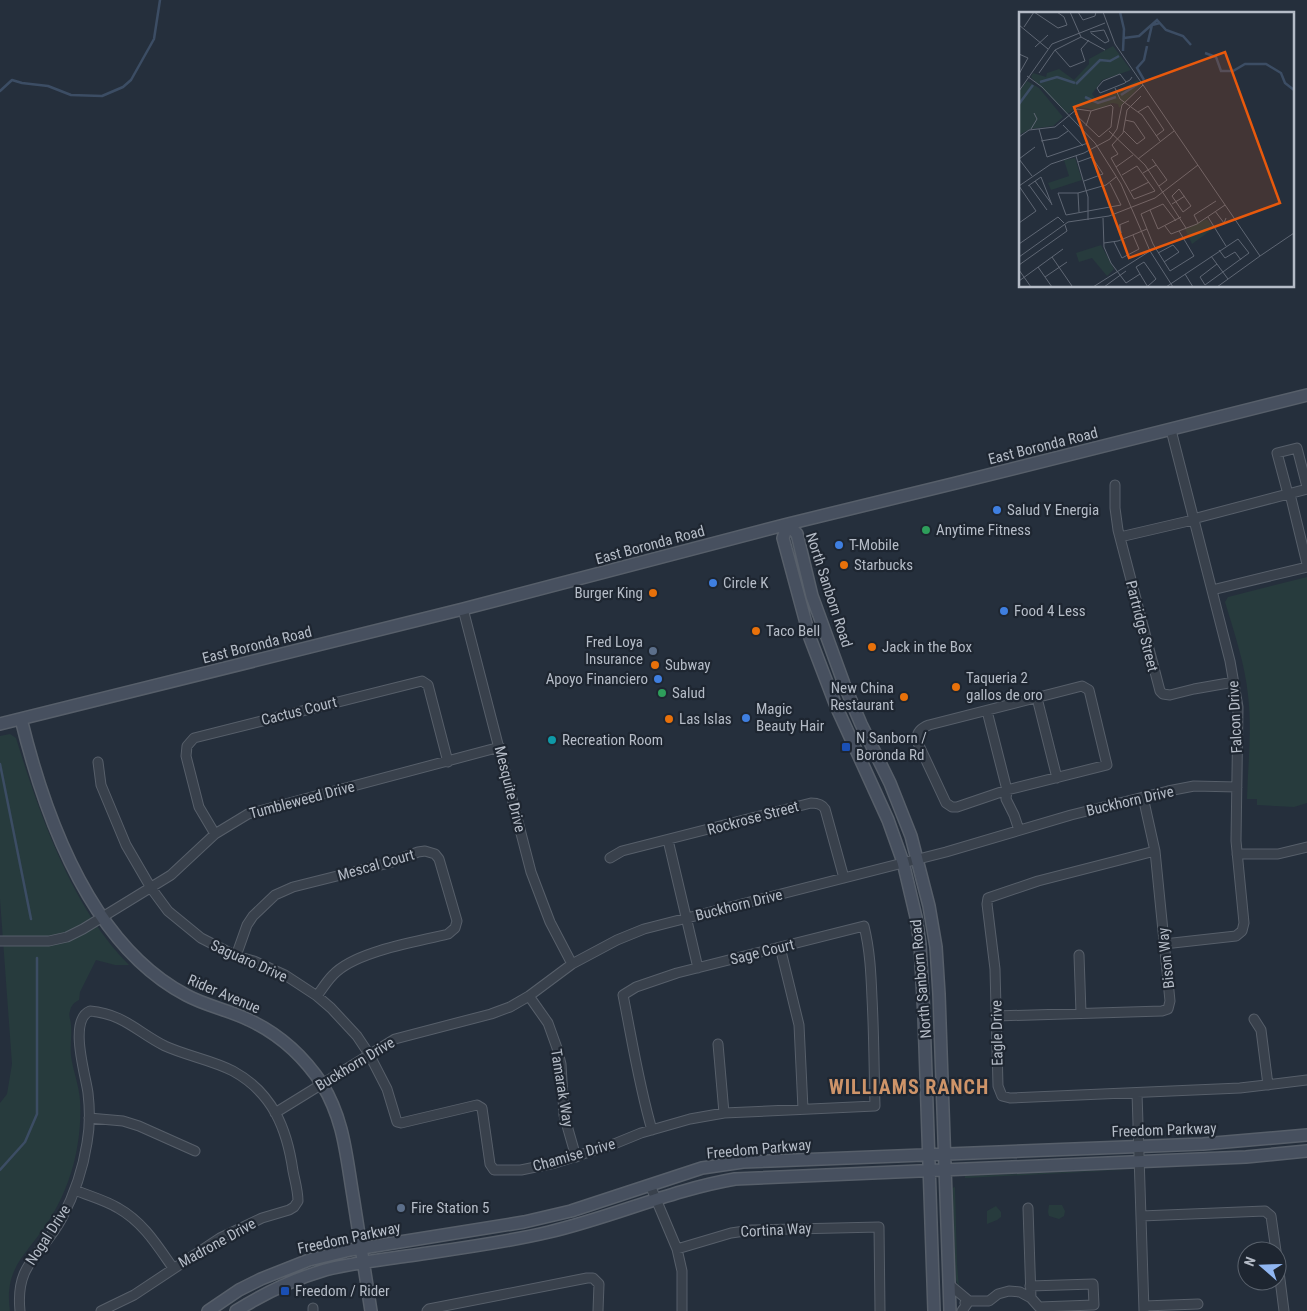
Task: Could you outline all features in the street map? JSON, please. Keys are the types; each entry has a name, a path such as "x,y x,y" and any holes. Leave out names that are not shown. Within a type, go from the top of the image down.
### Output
{"main road":[{"name":"East Boronda Road","path":"0,724 463,609 788,524 1307,395"},
{"name":"North Sanborn Road","path":"934,1311 930,1155 920,944 916,917 903,862 878,796 836,706 810,638 783,538 788,524 797,534 812,596 844,684 901,808 918,859 930,906 938,968 951,1311"},
{"name":"Rider Avenue","path":"21,719 34,766 55,825 75,870 102,918 125,948 154,975 175,989 198,1001 240,1016 263,1027 297,1054 322,1084 342,1127 371,1311"},
{"name":"Freedom Parkway","path":"208,1311 239,1290 280,1270 309,1260 361,1248 533,1220 571,1211 702,1168 742,1162 1231,1142 1307,1135"},
{"name":"Freedom Parkway","path":"236,1311 258,1298 307,1276 334,1268 537,1235 595,1220 705,1184 735,1179 1246,1157 1307,1151"}],"street":[{"name":"Falcon Drive","path":"1164,944 1236,936 1244,926 1237,854 1238,716 1234,682 1171,430"},
{"path":"1120,537 1289,494 1307,488 1297,448 1277,453 1289,494 1307,565 1212,590"},
{"name":"Partridge Street","path":"1115,485 1116,516 1120,537 1160,691 1163,694 1170,695 1234,682"},
{"name":"Mesquite Drive","path":"463,609 534,880 550,922 572,964"},
{"name":"Cactus Court","path":"214,834 199,807 186,756 187,746 194,738 422,681 428,686 448,762"},
{"path":"1082,686 1088,690 1107,765 1008,790 958,807 950,806 945,801 917,742 918,732 924,727 987,710 1082,686"},
{"path":"1037,698 1057,778"},
{"path":"987,710 1008,790 1014,797 1014,815 1019,830"},
{"name":"Tumbleweed Drive","path":"0,941 36,942 59,939 76,933 171,875 214,834 236,820 261,809 500,747"},
{"name":"Saguaro Drive","path":"98,762 101,785 126,845 151,888 168,911 185,927 201,938 236,956 269,967 317,996 350,1029 369,1054"},
{"name":"Buckhorn Drive","path":"275,1113 395,1039 500,1011 529,996 572,964 630,934 964,847 1019,830 1143,797 1194,786 1237,786"},
{"name":"Bison Way","path":"996,1016 1162,1011 1168,1009 1170,1001 1155,851 1143,797"},
{"name":"Rockrose Street","path":"610,858 619,852 811,802 823,805 825,809 844,878"},
{"path":"668,840 698,968"},
{"path":"1237,854 1278,854 1307,847"},
{"name":"Mescal Court","path":"236,956 253,916 275,895 293,887 389,863 418,852 425,851 436,854 457,921 454,928 448,934 356,959 333,974 317,996"},
{"name":"Eagle Drive","path":"1155,851 1046,878 988,898 987,904 995,969 998,1086 1002,1096 1010,1098 1137,1093 1268,1085 1307,1080"},
{"name":"Sage Court","path":"652,1130 644,1104 623,995 636,986 650,981 864,926 871,974 875,1106"},
{"path":"780,947 799,1024 803,1109"},
{"path":"1079,955 1081,1013"},
{"name":"Tamarak Way","path":"529,996 548,1023 557,1048 561,1064 564,1115 576,1157"},
{"name":"Madrone Drive","path":"87,1012 105,1013 119,1017 169,1047 234,1072 255,1087 275,1113 289,1142 298,1197 297,1204 289,1210 273,1214 204,1247 134,1295 101,1311"},
{"name":"Nogal Drive","path":"20,1311 18,1295 25,1269 62,1219 75,1190 86,1153 89,1118 88,1094 80,1047 82,1019 87,1012"},
{"path":"1254,1019 1261,1030 1268,1085"},
{"path":"718,1044 724,1113"},
{"name":"Chamise Drive","path":"369,1054 387,1089 396,1122 401,1123 476,1105 482,1108 490,1164 494,1170 535,1168 576,1157 652,1130 690,1119 724,1113 875,1106"},
{"path":"1137,1093 1144,1309 1198,1304"},
{"path":"89,1118 124,1121 195,1151"},
{"path":"650,1185 677,1249 682,1271 682,1311"},
{"path":"75,1190 118,1208 137,1221 149,1233 173,1268"},
{"path":"1028,1208 1031,1298"},
{"path":"1141,1216 1265,1211 1271,1216 1275,1241"},
{"name":"Cortina Way","path":"677,1249 731,1233 752,1230 879,1227 880,1311"},
{"path":"428,1311 429,1309 588,1278 593,1278 599,1284 598,1311"},
{"path":"951,1311 969,1301 988,1300 998,1294 1009,1291 1020,1292 1031,1298 1039,1309 1094,1305 1093,1284 1030,1286"},
{"path":"951,1286 969,1301"},
{"path":"1281,1291 1284,1311"},
{"path":"962,1311 969,1301"}],"green space":[{"path":"1307,577 1307,803 1294,807 1257,805 1257,799 1247,799 1250,734 1247,683 1225,602 1228,597"},
{"path":"10,734 16,738 35,797 74,888 109,942 129,965 115,965 96,960 80,992 79,1000 73,1004 71,1009 69,1015 71,1023 71,1056 80,1105 79,1132 74,1162 61,1199 15,1270 9,1295 10,1311 0,1311 0,1103 7,1094 12,1064 0,899 0,736"},
{"path":"1125,1170 965,1178 965,1176"},
{"path":"955,1187 959,1287 956,1280 952,1188"},
{"path":"1049,1205 1062,1205 1065,1211 1064,1216 1059,1219 1049,1216"},
{"path":"996,1206 1001,1212 1001,1217 987,1224 987,1211"}],"waterway":[{"path":"0,91 12,80 48,86 71,95 102,96 123,87 131,80 154,39 160,0"},
{"path":"0,764 31,919"},
{"path":"0,1170 25,1142 37,1114 37,958"}],"place":[{"name":"Salud Y Energia","path":"997,510"},
{"name":"Anytime Fitness","path":"926,530"},
{"name":"T-Mobile","path":"839,545"},
{"name":"Starbucks","path":"844,565"},
{"name":"Circle K","path":"713,583"},
{"name":"Burger King","path":"653,593"},
{"name":"Food 4 Less","path":"1004,611"},
{"name":"Taco Bell","path":"756,631"},
{"name":"Jack in the Box","path":"872,647"},
{"name":"Fred Loya Insurance","path":"653,651"},
{"name":"Subway","path":"655,665"},
{"name":"Apoyo Financiero","path":"658,679"},
{"name":"Taqueria 2 gallos de oro","path":"956,687"},
{"name":"Salud","path":"662,693"},
{"name":"New China Restaurant","path":"904,697"},
{"name":"Magic Beauty Hair","path":"746,718"},
{"name":"Las Islas","path":"669,719"},
{"name":"Recreation Room","path":"552,740"},
{"name":"N Sanborn / Boronda Rd","path":"846,747"},
{"name":"Fire Station 5","path":"401,1208"},
{"name":"Freedom / Rider","path":"285,1291"}],"district":[{"name":"WILLIAMS RANCH","path":"909,1087"}]}
